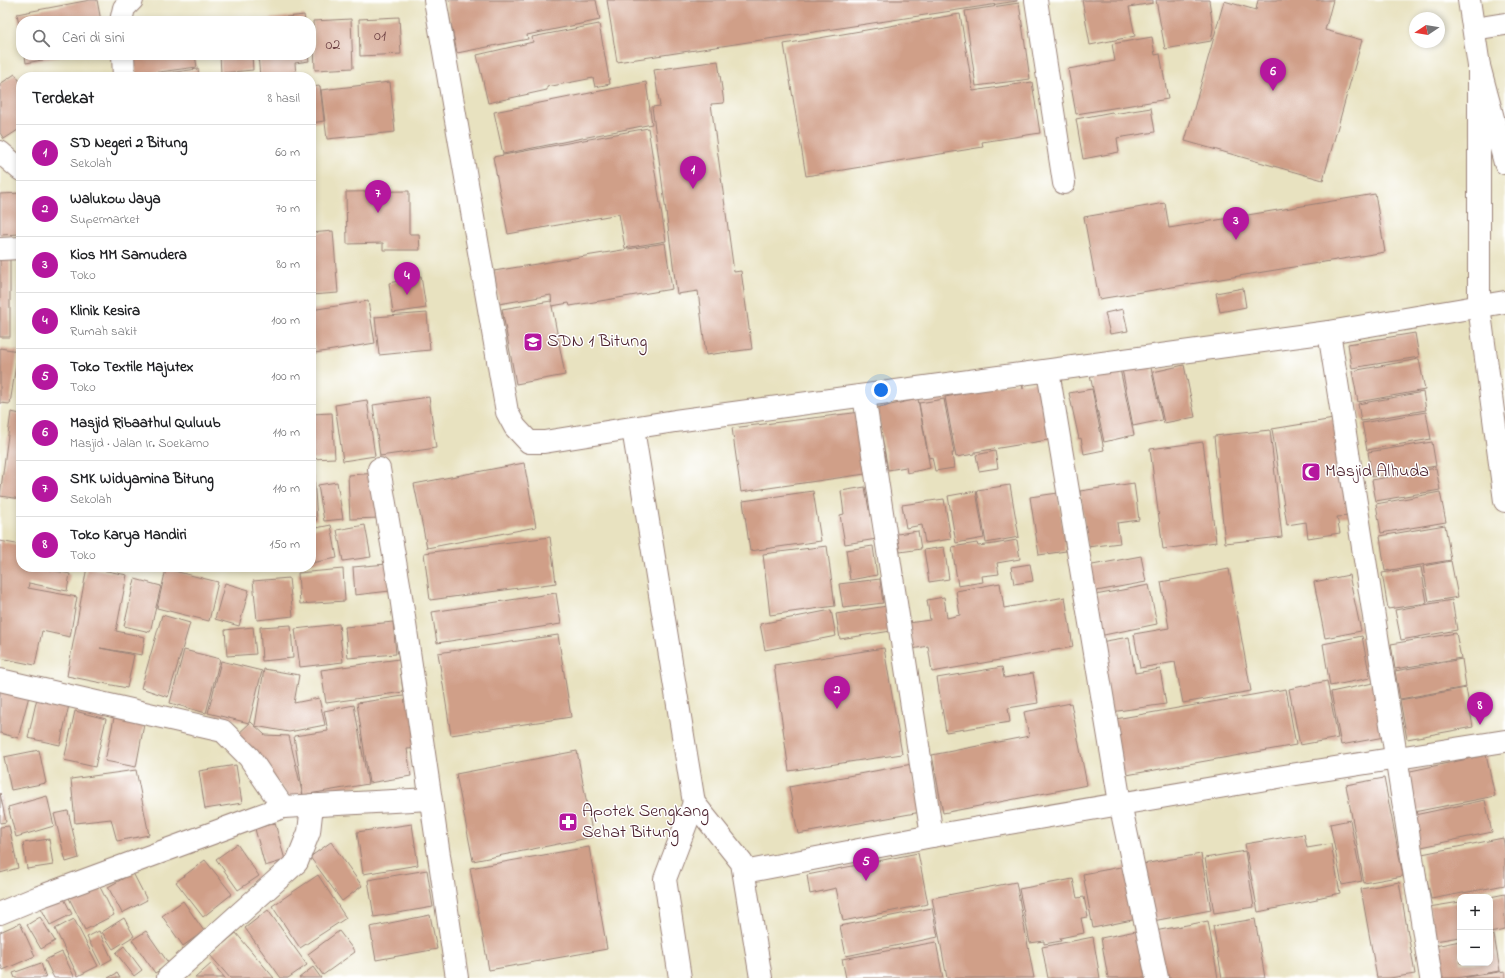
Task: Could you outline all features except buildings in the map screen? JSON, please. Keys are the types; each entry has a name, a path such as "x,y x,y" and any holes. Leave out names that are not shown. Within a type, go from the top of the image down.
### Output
{"main road":[{"path":"122,16 124,8 132,0"},
{"path":"435,0 507,412 515,427 529,442 544,442 633,429 674,421 1329,332 1505,302"},
{"path":"1036,0 1064,183"},
{"path":"1469,0 1479,66 1505,163"},
{"path":"1474,29 1505,24"},
{"path":"123,60 124,72"},
{"path":"1479,66 1479,306 1505,501"},
{"path":"0,152 16,166"},
{"path":"0,249 16,248"},
{"path":"1329,332 1431,978"},
{"path":"1048,371 1120,803 1157,978"},
{"path":"864,396 932,836"},
{"path":"633,429 694,803 742,863 761,978"},
{"path":"379,469 400,590 457,978"},
{"path":"0,680 223,730 248,756 283,807"},
{"path":"744,872 932,836 1120,803 1505,741"},
{"path":"0,913 39,897 283,807 430,799"},
{"path":"680,978 665,879 694,803"},
{"path":"168,978 297,862 309,832 312,806"}],"place":[{"name":"Masjid Ribaathul Quluub","path":"1273,91"},
{"name":"SD Negeri 2 Bitung","path":"693,189"},
{"name":"SMK Widyamina Bitung","path":"378,213"},
{"name":"Kios MM Samudera","path":"1236,240"},
{"name":"Klinik Kesira","path":"407,295"},
{"name":"SDN 1 Bitung","path":"533,342"},
{"name":"Masjid Alhuda","path":"1311,472"},
{"name":"Walukow Jaya","path":"837,709"},
{"name":"Toko Karya Mandiri","path":"1480,725"},
{"name":"Apotek Sengkang Sehat Bitung","path":"568,822"},
{"name":"Toko Textile Majutex","path":"866,881"}]}
